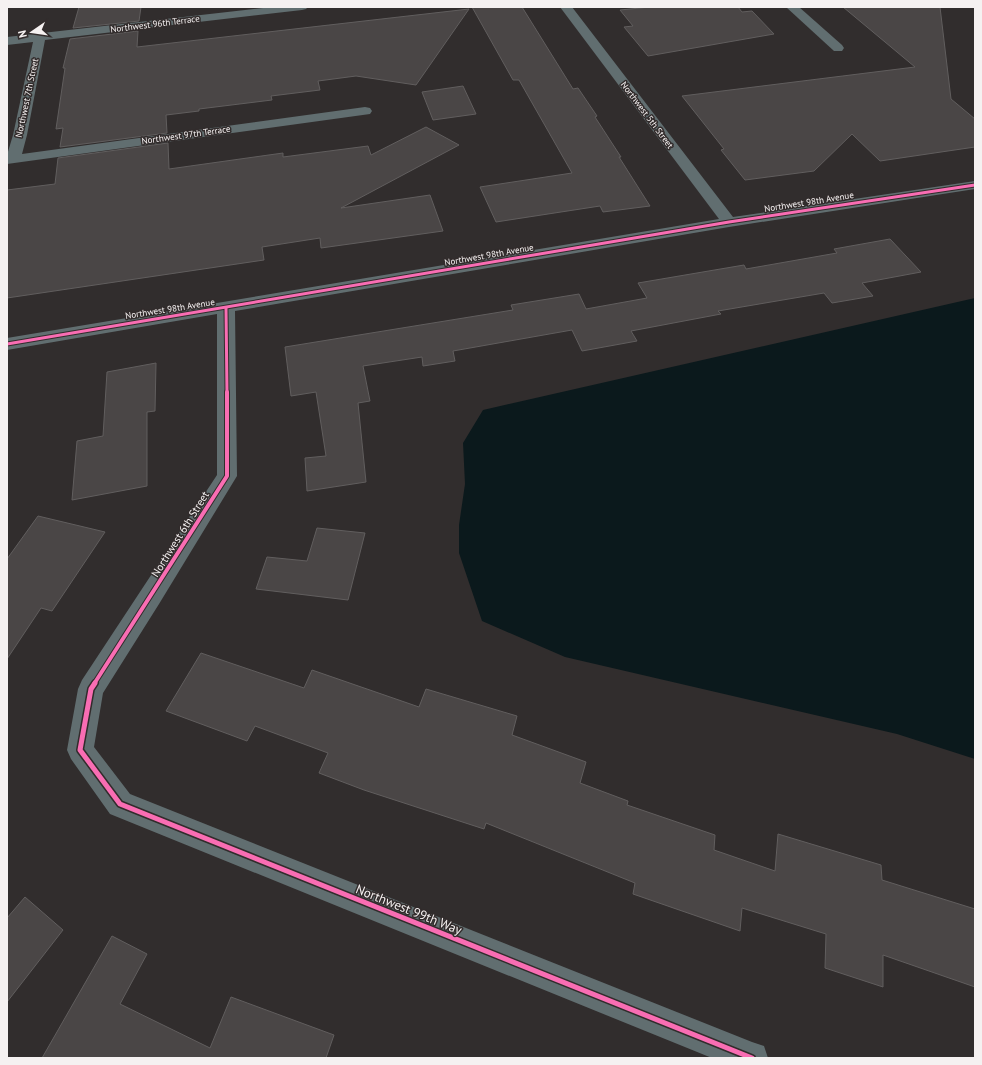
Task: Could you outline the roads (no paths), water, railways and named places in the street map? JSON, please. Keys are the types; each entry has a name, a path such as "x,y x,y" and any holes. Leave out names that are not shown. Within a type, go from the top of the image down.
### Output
{"street":[{"name":"Northwest 96th Terrace","path":"7,41 302,7"},
{"name":"Northwest 5th Street","path":"566,7 729,222"},
{"path":"792,7 838,48"},
{"name":"Northwest 7th Street","path":"10,159 20,135 40,37"},
{"name":"Northwest 97th Terrace","path":"10,159 365,111"},
{"name":"Northwest 98th Avenue","path":"7,344 729,222 975,185"},
{"name":"Northwest 6th Street","path":"80,750 91,689 227,476 226,308"},
{"name":"Northwest 99th Way","path":"80,750 120,804 752,1058"}]}
